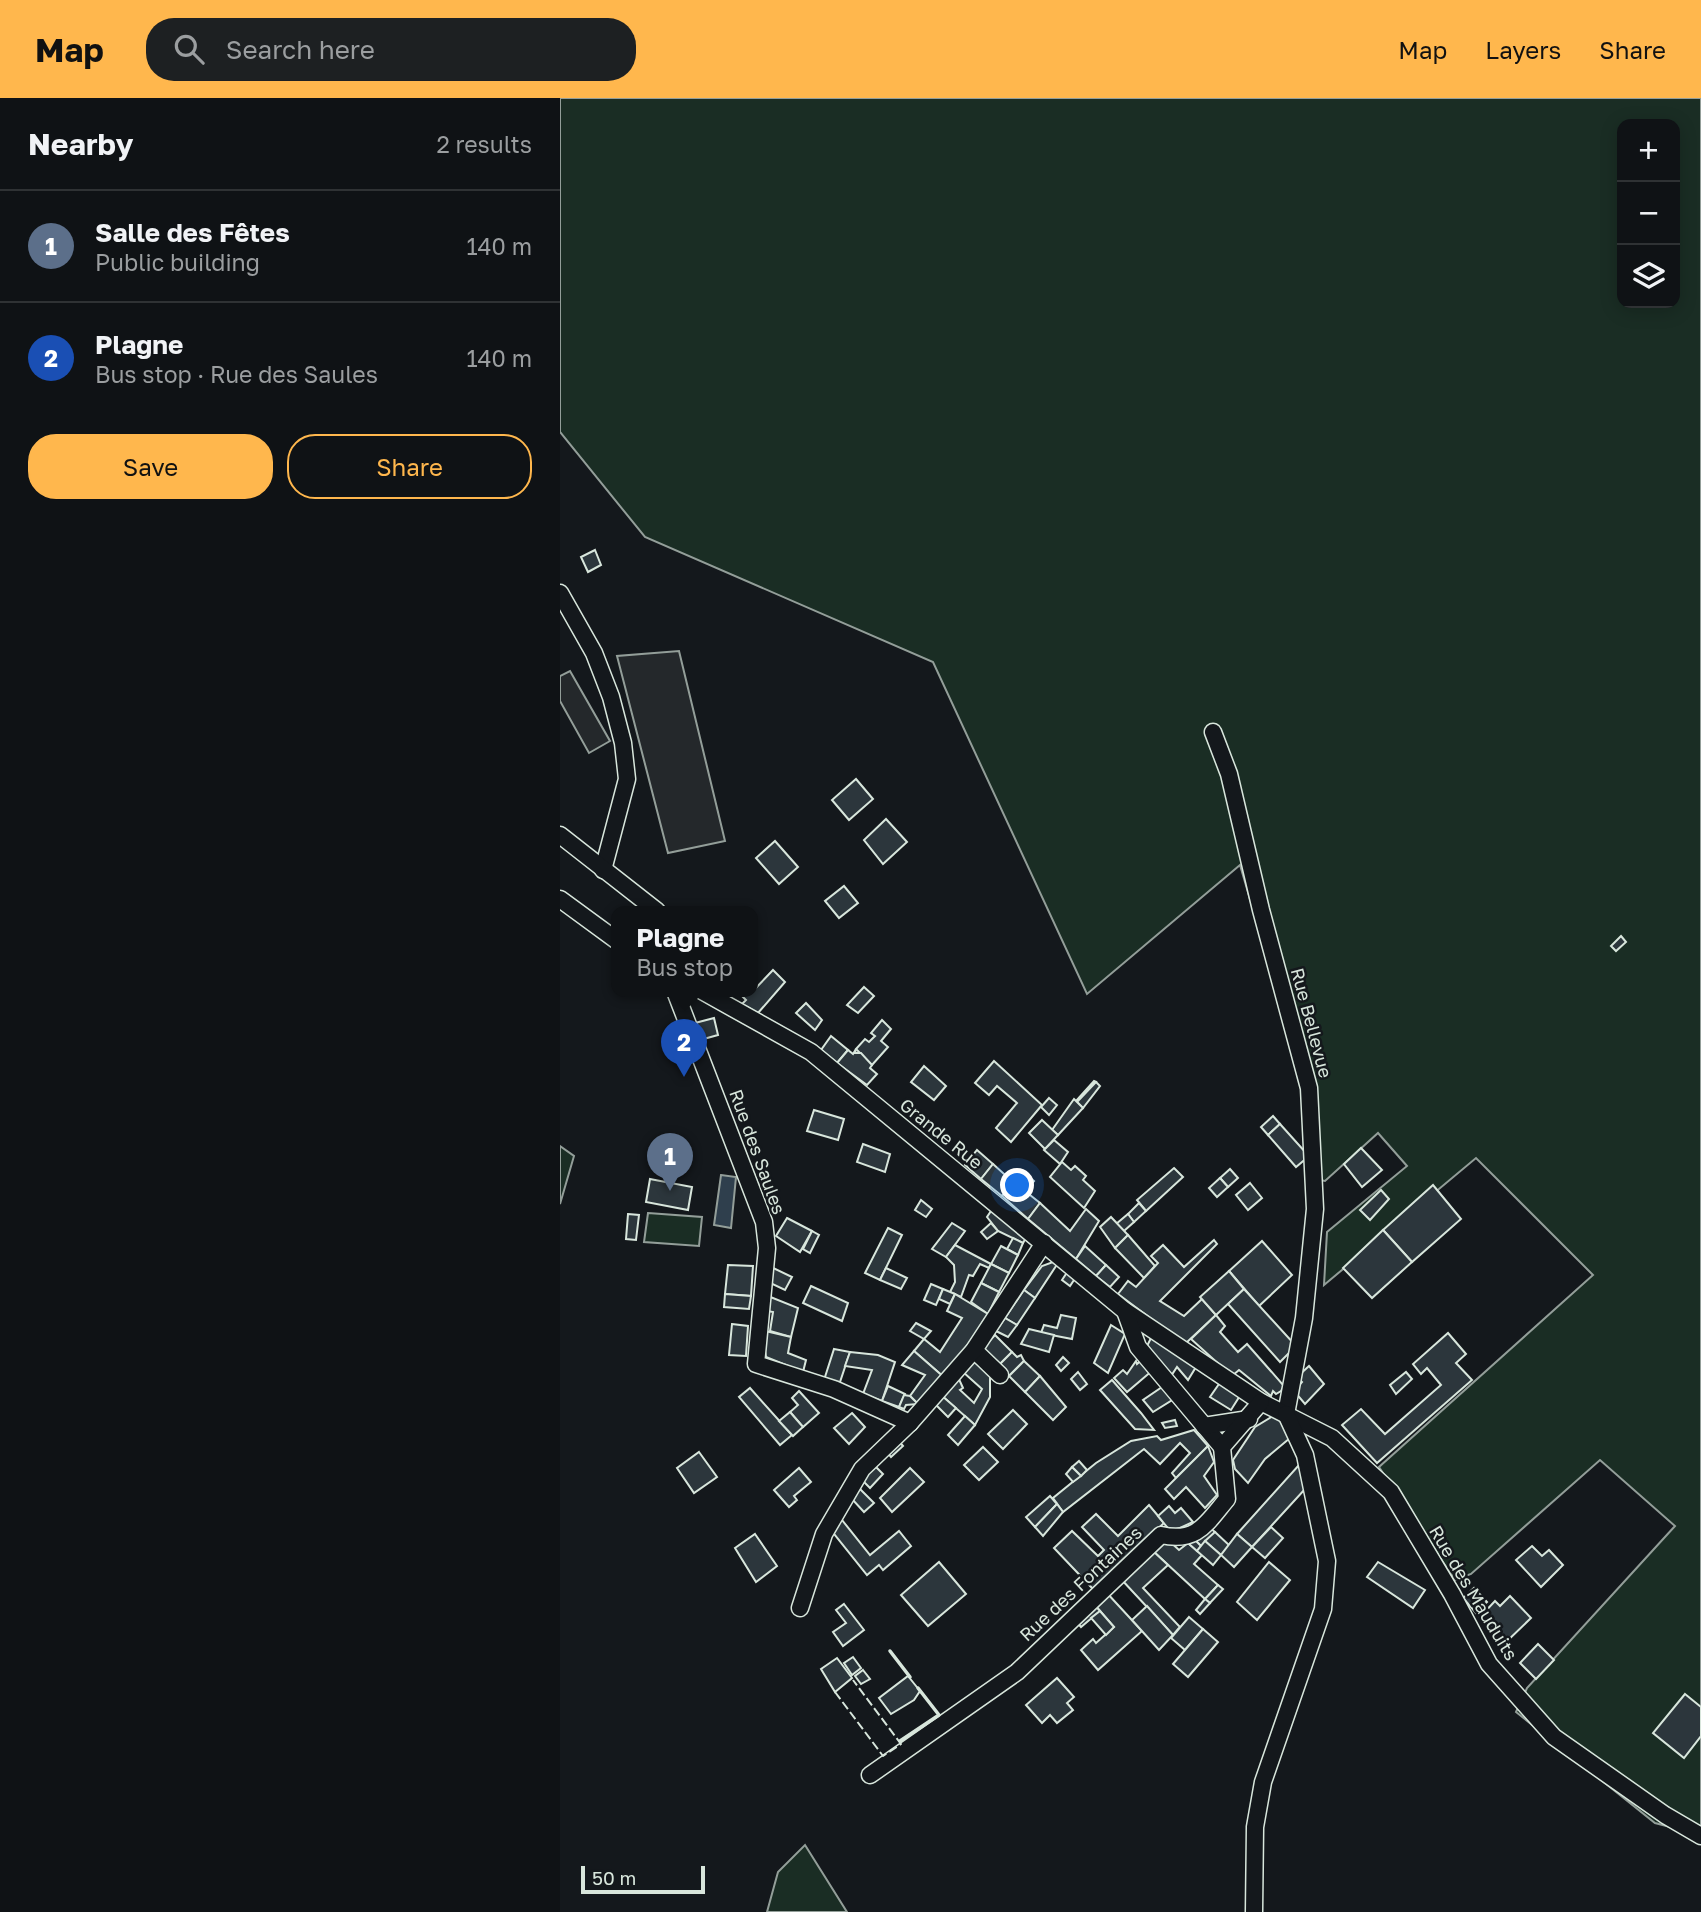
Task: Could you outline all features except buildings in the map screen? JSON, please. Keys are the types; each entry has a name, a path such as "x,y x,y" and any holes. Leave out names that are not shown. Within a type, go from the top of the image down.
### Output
{"street":[{"path":"560,593 594,653 611,697 623,743 627,779 603,870"},
{"name":"Rue Bellevue","path":"1213,732 1229,774 1261,910 1308,1088 1315,1209 1304,1318 1286,1414"},
{"path":"561,838 650,906"},
{"path":"560,899 611,936"},
{"name":"Rue des Saules","path":"677,997 764,1222 767,1248 756,1363 834,1389 910,1423"},
{"name":"Grande Rue","path":"713,997 811,1052 1125,1311 1261,1402 1286,1414"},
{"path":"800,1608 824,1534 862,1469 910,1423 974,1350 1044,1243"},
{"path":"1125,1311 1138,1347 1222,1447 1261,1402"},
{"path":"974,1350 999,1375"},
{"path":"1254,1912 1255,1827 1263,1782 1323,1609 1327,1561 1305,1455 1286,1414"},
{"name":"Rue des Mauduits","path":"1286,1414 1332,1438 1391,1492 1452,1594 1489,1664 1554,1737 1665,1815 1701,1836"},
{"path":"1204,1426 1249,1419"},
{"name":"Rue des Fontaines","path":"870,1775 1017,1672 1161,1535 1181,1540 1200,1530 1227,1499 1222,1447"}],"green space":[{"path":"560,98 1701,98 1701,1835 1655,1823 1516,1712 1527,1688 1675,1526 1600,1460 1471,1574 1455,1580 1379,1467 1593,1275 1476,1158 1324,1285 1327,1232 1407,1166 1378,1133 1325,1181 1309,1178 1303,1099 1292,1043 1240,865 1087,994 933,662 645,537 560,432"},
{"path":"560,1146 574,1156 560,1204"},
{"path":"648,1213 702,1217 699,1246 644,1242"},
{"path":"805,1845 847,1912 767,1912 778,1872"}],"shaded area":[{"path":"679,651 725,841 668,853 617,656"},
{"path":"570,671 610,741 589,753 560,701 560,676"}],"water":[{"path":"721,1175 736,1177 731,1228 714,1225"}],"fence":[{"path":"835,1692 883,1756 901,1744 853,1680"}],"wall":[{"path":"890,1651 910,1677"},
{"path":"900,1741 939,1715 918,1688"}],"place":[{"name":"Plagne","path":"684,1077"},
{"name":"Salle des Fêtes","path":"670,1191"}]}
